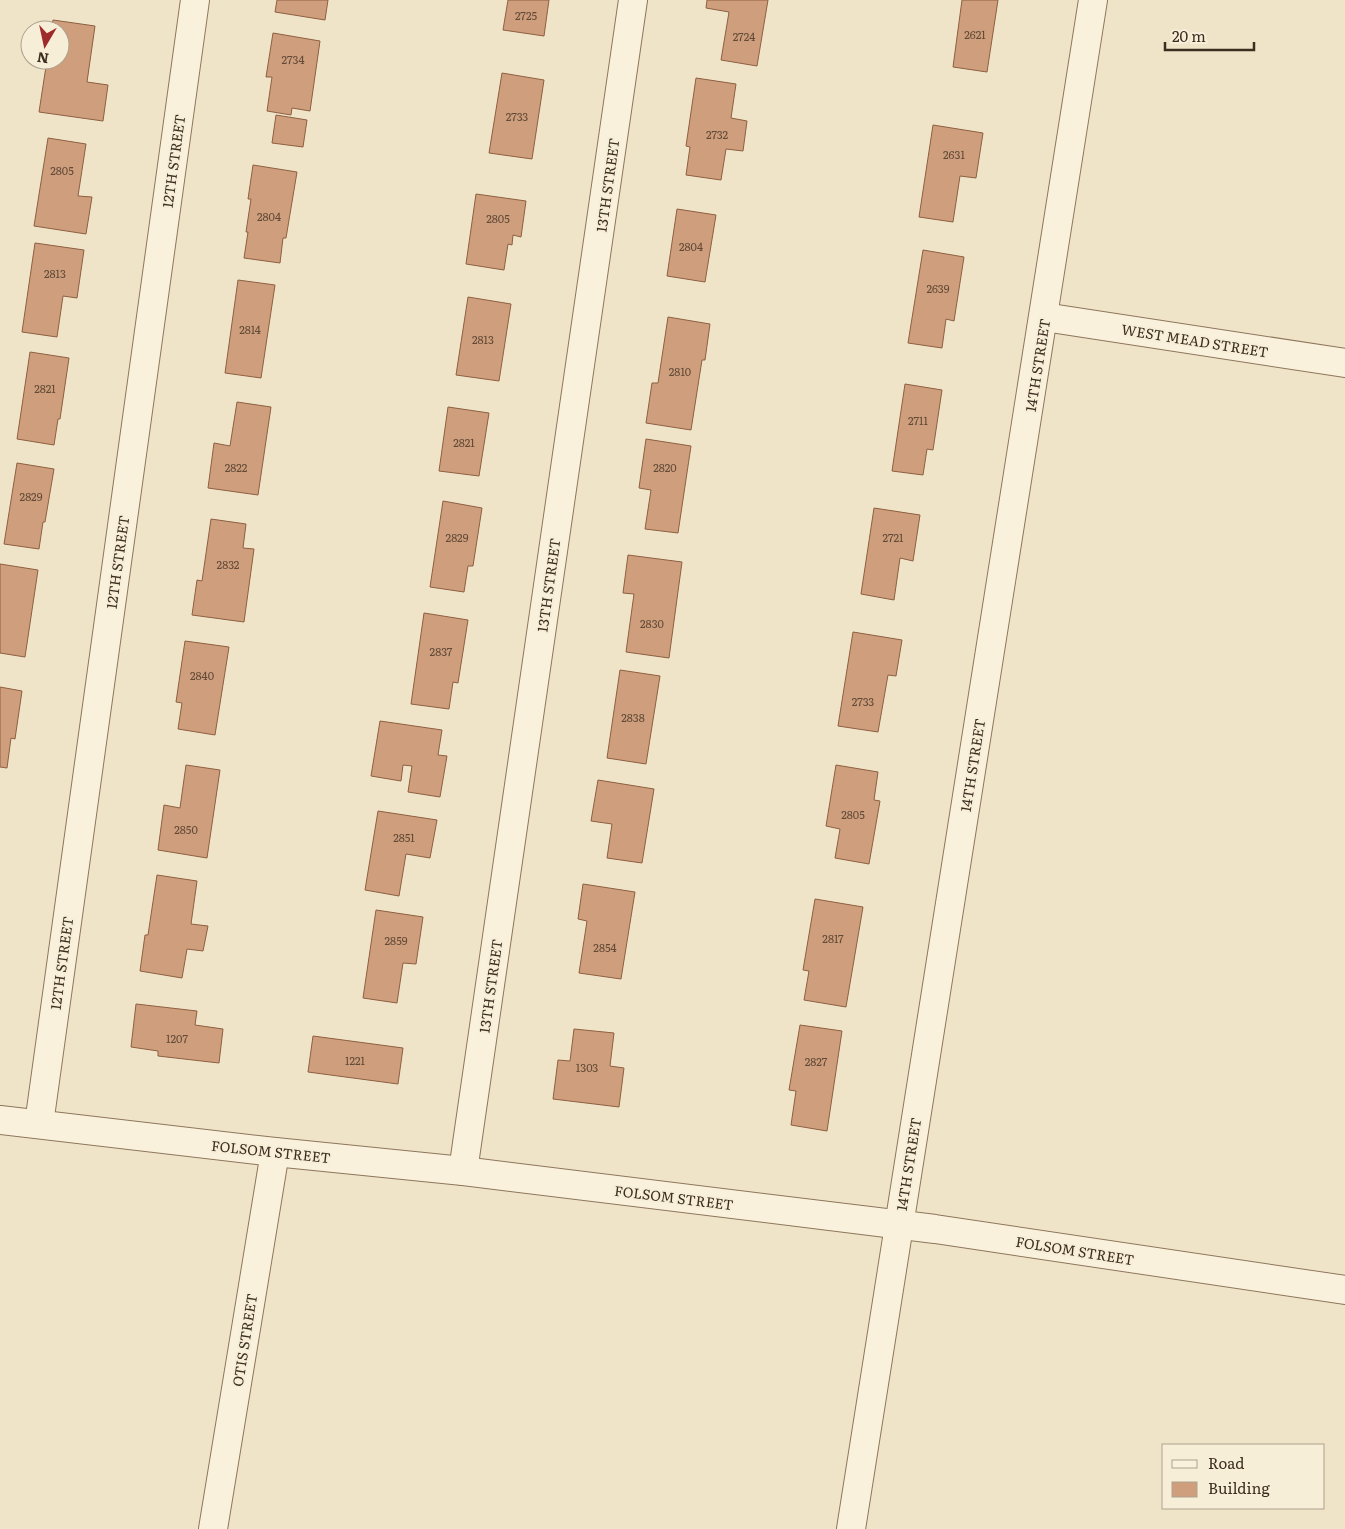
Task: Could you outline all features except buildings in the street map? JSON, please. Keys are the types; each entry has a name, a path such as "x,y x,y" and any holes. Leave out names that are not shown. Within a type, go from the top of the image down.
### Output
{"street":[{"name":"12TH STREET","path":"39,1124 195,0"},
{"name":"13TH STREET","path":"463,1171 633,0"},
{"name":"14TH STREET","path":"850,1529 1044,318 1093,0"},
{"name":"WEST MEAD STREET","path":"1044,318 1345,363"},
{"name":"FOLSOM STREET","path":"0,1120 275,1152 463,1171 898,1224 1345,1290"},
{"name":"OTIS STREET","path":"213,1529 275,1152"}]}
